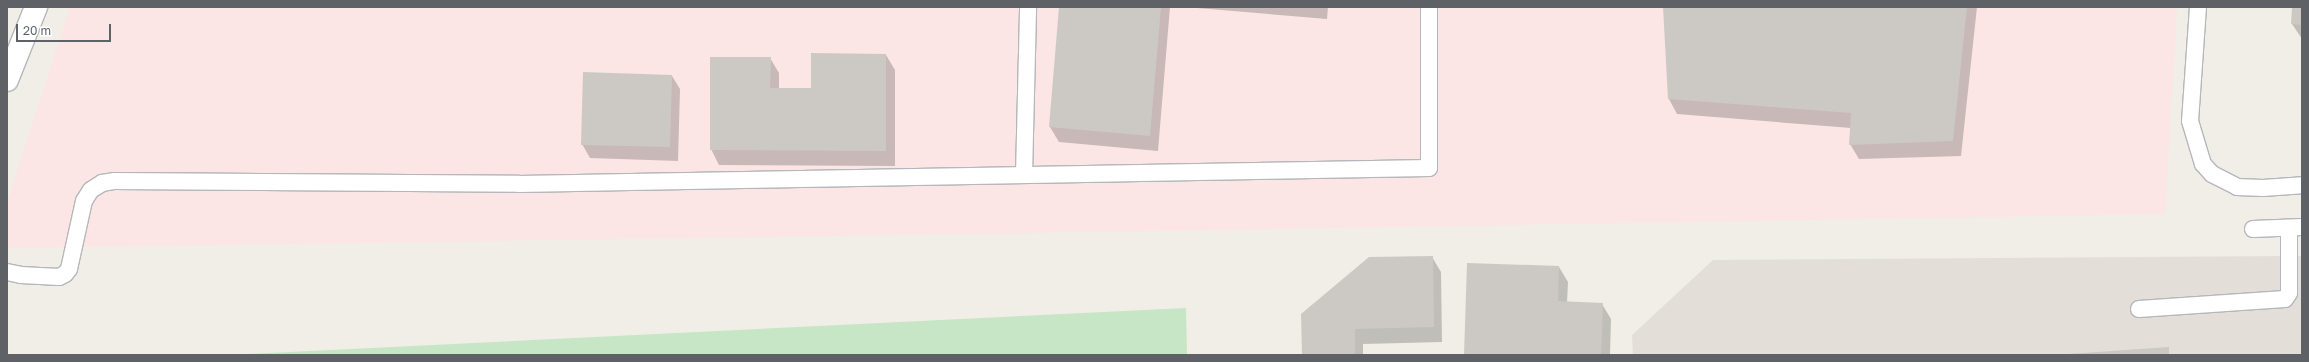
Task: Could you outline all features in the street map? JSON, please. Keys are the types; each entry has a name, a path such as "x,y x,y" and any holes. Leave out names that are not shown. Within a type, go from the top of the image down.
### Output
{"street":[{"path":"7,80 36,7"}],"lane":[{"path":"1024,175 1028,7"},
{"path":"7,272 21,275 59,277 65,274 69,269 84,200 91,190 102,183 115,181 519,184 1429,168 1429,7"},
{"path":"2198,7 2190,121 2203,164 2212,174 2237,187 2263,188 2302,185"},
{"path":"2138,309 2285,299 2289,292 2296,228 2253,229"}],"shaded area":[{"path":"70,7 2177,7 2165,214 1099,232 7,248 7,202"},
{"path":"2302,256 2302,355 1633,355 1632,335 1713,260"}],"green space":[{"path":"1186,308 1187,355 227,355"}],"building":[{"path":"1059,7 1161,7 1150,136 1049,127"},
{"path":"1663,7 1967,7 1953,141 1849,145 1851,113 1668,99"},
{"path":"2292,7 2302,7 2302,25 2291,24"},
{"path":"811,53 886,54 886,151 710,150 710,57 771,57 770,88 811,88"},
{"path":"583,72 672,75 670,147 581,145"},
{"path":"1433,256 1434,327 1355,329 1355,355 1302,355 1301,314 1369,257"},
{"path":"1467,263 1559,266 1558,301 1603,303 1601,355 1464,355"},
{"path":"2169,347 2169,355 2068,355 2068,354"}]}
